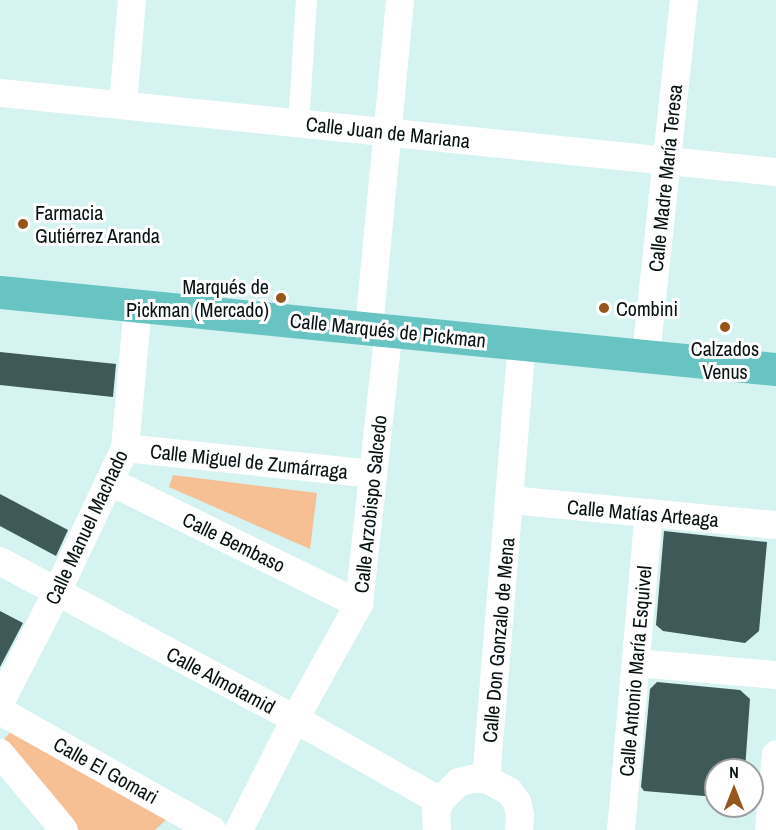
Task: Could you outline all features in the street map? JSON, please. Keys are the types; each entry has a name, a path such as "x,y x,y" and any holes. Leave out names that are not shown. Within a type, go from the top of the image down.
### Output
{"main road":[{"name":"Calle Marqués de Pickman","path":"0,292 776,369"}],"street":[{"path":"123,105 132,0"},
{"path":"298,123 306,0"},
{"name":"Calle Arzobispo Salcedo","path":"239,830 295,719 359,604 373,474 388,132 400,0"},
{"name":"Calle Madre María Teresa","path":"646,355 684,0"},
{"name":"Calle Juan de Mariana","path":"0,93 776,172"},
{"name":"Calle Manuel Machado","path":"0,703 57,592 109,481 134,463 138,305"},
{"name":"Calle Don Gonzalo de Mena","path":"486,779 522,343"},
{"path":"143,459 364,482 350,590 135,483 134,463 143,459"},
{"name":"Calle Miguel de Zumárraga","path":"134,463 373,474"},
{"name":"Calle Bembaso","path":"109,481 359,604"},
{"name":"Calle Matías Arteaga","path":"510,500 776,525"},
{"name":"Calle Antonio María Esquivel","path":"621,830 649,513"},
{"name":"Calle Almotamid","path":"0,561 295,719 440,801"},
{"path":"636,663 776,675"},
{"name":"Calle El Gomari","path":"0,711 212,830"},
{"path":"0,753 64,830"},
{"path":"769,830 776,754"},
{"path":"437,830 436,813 440,801 459,782 472,778 486,779 509,791 517,802 527,829"}],"shaded area":[{"path":"173,475 317,493 310,549 169,487"},
{"path":"13,729 167,819 155,830 79,830 1,743"}],"building":[{"path":"0,352 116,364 113,397 0,385"},
{"path":"0,494 68,530 56,556 0,526"},
{"path":"664,531 767,542 759,631 745,643 663,631 656,625"},
{"path":"0,611 23,623 0,667"},
{"path":"657,682 740,690 750,699 746,758 704,758 704,796 644,791 641,787 650,689"}],"place":[{"name":"Farmacia Gutiérrez Aranda","path":"23,224"},
{"name":"Marqués de Pickman (Mercado)","path":"281,298"},
{"name":"Combini","path":"604,308"},
{"name":"Calzados Venus","path":"725,327"}]}
